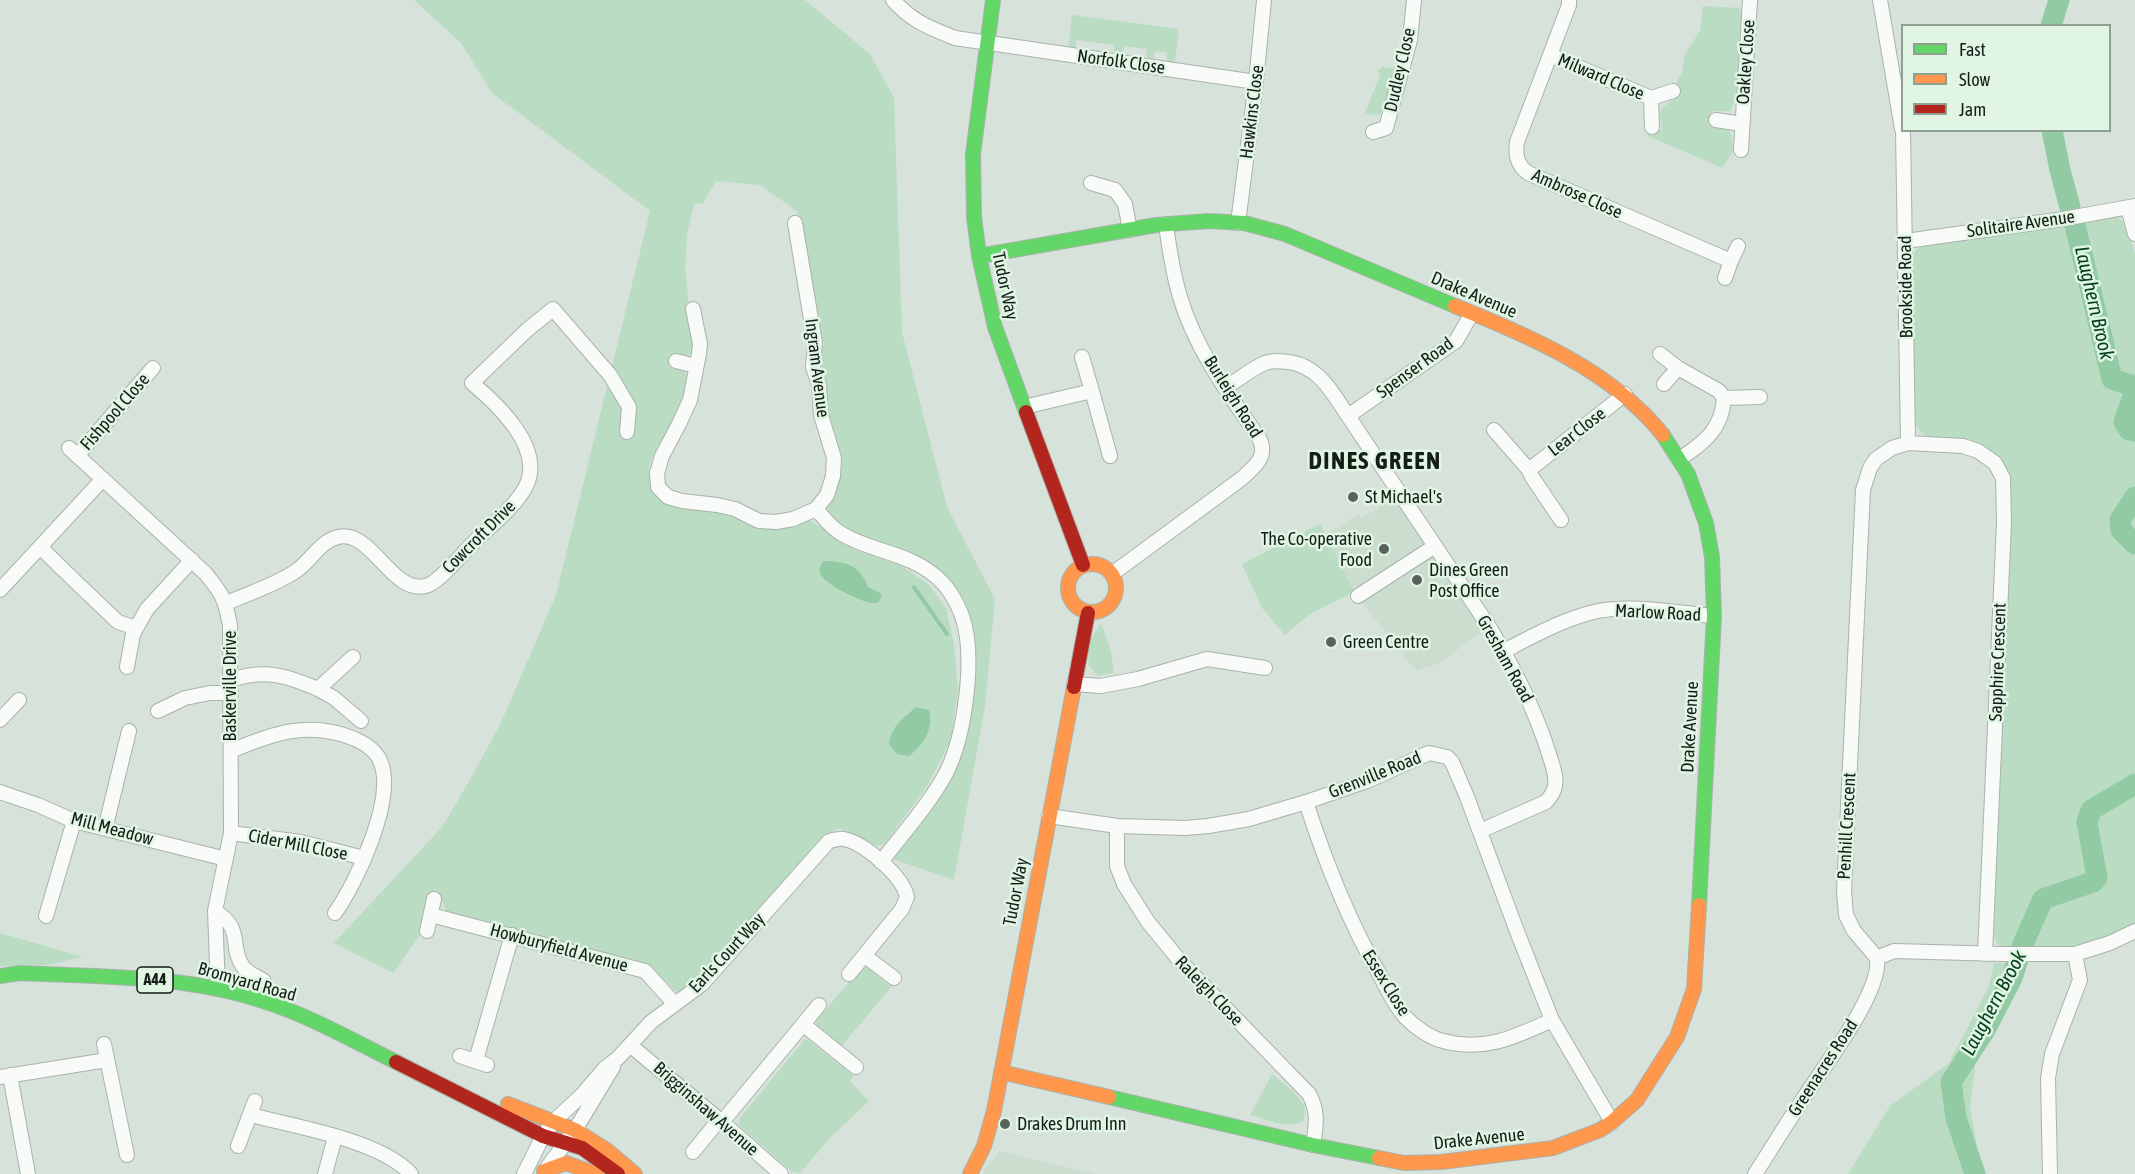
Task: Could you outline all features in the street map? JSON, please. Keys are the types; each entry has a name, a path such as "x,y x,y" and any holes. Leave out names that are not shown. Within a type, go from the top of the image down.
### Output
{"street":[{"name":"Norfolk Close","path":"893,0 909,17 926,27 955,38 1256,82"},
{"name":"Tudor Way","path":"993,0 973,154 974,217 979,256 995,327 1083,565"},
{"name":"Hawkins Close","path":"1238,223 1264,0"},
{"name":"Dudley Close","path":"1374,132 1386,128 1410,39 1414,0"},
{"name":"Ambrose Close","path":"1569,0 1517,142 1517,156 1521,167 1528,173 1731,261"},
{"name":"Oakley Close","path":"1741,150 1750,0"},
{"name":"Brookside Road","path":"1880,0 1901,113"},
{"name":"Milward Close","path":"1550,55 1651,98 1672,91"},
{"name":"Milward Close","path":"1651,98 1652,127"},
{"name":"Oakley Close","path":"1716,120 1742,124"},
{"name":"Brookside Road","path":"1903,132 1908,443"},
{"path":"1092,183 1115,190 1125,204 1130,230"},
{"path":"2131,207 2135,234"},
{"name":"Solitaire Avenue","path":"1906,241 2131,207"},
{"name":"Drake Avenue","path":"979,256 1166,224 1201,221 1238,223 1285,234 1472,313 1588,367 1625,394 1651,417 1681,458 1707,523 1712,565 1713,616 1694,989 1677,1037 1654,1076 1637,1100 1612,1122 1600,1130 1553,1148 1404,1168 1001,1072"},
{"name":"Ingram Avenue","path":"795,223 815,343 813,367 819,385 821,415 834,458 833,477 827,495 816,508"},
{"name":"Burleigh Road","path":"1112,574 1258,464 1263,455 1263,445 1195,334 1180,298 1170,257 1166,224"},
{"path":"1725,278 1738,246"},
{"name":"Cowcroft Drive","path":"226,603 296,571 329,541 339,537 347,536 371,550 406,584 417,587 428,586 443,573 516,501 527,484 530,472 528,454 520,434 504,414 472,383 526,330 553,309 610,375 629,407 627,432"},
{"path":"693,309 700,344 690,400 662,456 657,473 658,487 668,497 717,505 759,521 776,522 793,519 816,508 830,525 843,535 917,564 933,574 951,593 963,617 968,673 964,710 957,741 946,772 919,813 881,862 901,882 907,897 902,909 849,974"},
{"name":"Spenser Road","path":"1348,416 1456,341 1472,313"},
{"path":"1660,354 1678,368 1719,391 1724,398 1718,425 1711,434 1681,458"},
{"path":"1082,357 1110,456"},
{"path":"676,362 696,366"},
{"name":"Gresham Road","path":"1226,388 1268,362 1300,363 1315,372 1329,387 1504,651 1523,687 1544,736 1556,785 1553,794 1546,802 1480,831"},
{"name":"Fishpool Close","path":"73,452 153,368"},
{"path":"1664,384 1678,368"},
{"path":"1024,407 1092,391"},
{"name":"Lear Close","path":"1529,470 1625,394"},
{"path":"1724,398 1760,397"},
{"path":"1494,430 1529,470 1561,520"},
{"name":"Sapphire Crescent","path":"1908,443 1963,446 1978,451 1995,463 2003,478 2004,522 1985,954"},
{"name":"Penhill Crescent","path":"1877,958 1872,949 1854,931 1846,915 1844,891 1863,490 1870,468 1876,459 1892,448 1908,443"},
{"name":"Baskerville Drive","path":"73,452 192,560 221,592 226,603 230,625 231,833 215,911 218,989"},
{"path":"0,590 103,479"},
{"path":"1358,596 1435,546"},
{"path":"40,548 118,622 136,628"},
{"path":"127,667 133,634 147,609 192,560"},
{"path":"1094,564 1104,567 1112,574 1116,585 1115,596 1109,606 1099,612 1088,613 1076,608 1068,597 1067,585 1072,573 1083,565 1094,564"},
{"name":"Marlow Road","path":"1504,651 1535,634 1598,611 1622,609 1713,616"},
{"name":"Tudor Way","path":"970,1174 984,1146 994,1112 1088,613"},
{"path":"318,689 353,657"},
{"path":"1074,684 1101,686 1138,679 1207,659 1265,668"},
{"path":"158,711 185,698 231,686 249,674 263,673 298,681 318,689 334,698 361,721"},
{"path":"0,720 19,700"},
{"path":"231,752 262,738 292,730 333,731 367,745 381,761 386,782 384,800 350,892 335,913"},
{"path":"105,828 129,731"},
{"name":"Grenville Road","path":"1049,816 1117,826 1185,828 1209,826 1249,819 1306,802 1367,781 1429,753 1447,757 1452,762 1480,831 1552,1020 1612,1122"},
{"name":"Mill Meadow","path":"0,792 74,821 226,859"},
{"name":"Essex Close","path":"1306,802 1323,853 1352,924 1398,1008 1407,1019 1423,1032 1442,1041 1484,1045 1507,1040 1552,1020"},
{"path":"46,916 74,821"},
{"name":"Raleigh Close","path":"1117,826 1117,866 1124,884 1148,922 1180,961 1309,1094 1316,1106 1317,1117 1313,1145"},
{"name":"Cider Mill Close","path":"231,833 301,842 364,858"},
{"name":"Earls Court Way","path":"524,1174 543,1136 554,1121 582,1095 605,1068 618,1058 651,1022 702,984 829,841 842,839 859,845 881,862"},
{"path":"427,931 434,899"},
{"path":"215,911 229,921 235,936 238,954 245,969 264,981"},
{"name":"Howburyfield Avenue","path":"431,915 645,971 674,1003"},
{"path":"1877,958 1894,951 2075,954 2110,943 2135,931"},
{"path":"460,1056 482,1063 512,935"},
{"path":"2050,1174 2048,1078 2052,1054 2080,980 2075,954"},
{"path":"865,956 894,978"},
{"name":"Greenacres Road","path":"1755,1174 1856,1017 1874,981 1878,966 1877,958"},
{"name":"Bromyard Road","path":"0,976 20,973 172,981 218,989 263,1001 305,1017 370,1048 543,1136 582,1148 618,1174"},
{"path":"693,1152 819,1005"},
{"path":"804,1025 856,1067"},
{"path":"104,1044 127,1155"},
{"name":"Brigginshaw Avenue","path":"630,1045 781,1174"},
{"name":"Bromyard Road","path":"370,1048 575,1130 608,1151 634,1174"},
{"name":"Earls Court Way","path":"543,1173 575,1130 618,1058"},
{"path":"28,1174 5,1076 107,1060"},
{"path":"238,1146 253,1108 335,1137 363,1144 403,1165 411,1174"},
{"path":"325,1174 335,1137"},
{"path":"543,1173 566,1163 596,1174"}],"shaded area":[{"path":"414,0 805,0 870,54 894,98 902,332 947,507 995,599 985,706 954,880 893,859 944,784 972,680 951,584 838,524 829,514 827,502 836,485 824,408 826,381 820,359 824,344 815,313 797,211 760,185 716,181 703,203 694,204 687,235 685,268 694,352 684,358 683,369 687,379 682,404 649,467 652,485 662,501 723,512 751,524 774,529 800,519 808,519 855,550 899,564 928,584 946,608 954,644 958,690 951,740 926,788 884,844 876,846 839,828 825,836 683,992 677,992 649,965 447,912 440,897 422,932 393,973 334,943 442,827 500,725 556,595 650,211 492,93 461,43"},
{"path":"1703,6 1739,8 1743,24 1739,94 1734,96 1730,111 1712,111 1711,127 1724,128 1731,134 1733,151 1722,168 1648,136 1648,132 1662,130 1660,112 1678,95 1676,84 1682,72 1685,54 1700,31"},
{"path":"1072,15 1179,29 1175,62 1167,61 1167,53 1155,51 1154,59 1147,58 1147,49 1124,46 1123,54 1114,53 1114,45 1076,40 1075,48 1068,48"},
{"path":"1383,67 1397,69 1388,101 1380,114 1365,113 1380,75 1377,71"},
{"path":"2110,216 2116,217 2125,224 2135,254 2135,926 2081,948 2004,948 1997,943 1994,936 2010,481 1998,460 1988,450 1969,443 1937,440 1920,431 1915,422 1912,257 1924,244"},
{"path":"1398,496 1486,629 1439,663 1416,671 1354,592 1325,535 1358,514 1362,518"},
{"path":"1320,524 1354,592 1310,614 1285,635 1262,608 1242,564"},
{"path":"823,561 845,563 856,569 868,587 880,593 882,596 879,601 871,603 863,601 824,579 820,573"},
{"path":"1101,623 1111,651 1114,673 1098,676 1088,665 1090,640"},
{"path":"916,707 929,710 930,723 927,736 909,756 897,754 889,744 892,732"},
{"path":"0,933 83,957 47,965 0,966"},
{"path":"1994,963 2029,963 2012,978 1978,1042 1970,1108 1982,1174 1848,1174 1890,1106 1949,1063 1989,986"},
{"path":"862,967 869,969 891,987 841,1047 817,1026 816,1021"},
{"path":"807,1039 854,1076 850,1081 869,1101 831,1137 799,1174 791,1171 739,1125 740,1118"},
{"path":"1272,1074 1293,1091 1305,1106 1304,1121 1284,1124 1250,1115"},
{"path":"999,1151 1091,1173 1098,1174 982,1174"}],"waterway":[{"name":"Laughern Brook","path":"2052,24 2059,0"},
{"name":"Laughern Brook","path":"2052,132 2070,207"},
{"name":"Laughern Brook","path":"2075,225 2112,379 2133,386 2134,394 2124,422 2129,430 2135,431"},
{"name":"Laughern Brook","path":"2135,497 2120,520 2121,530 2135,544"},
{"path":"914,587 947,634"},
{"name":"Laughern Brook","path":"1975,1174 1956,1118 1951,1082 1985,1030 2012,978 2023,944 2043,899 2093,882 2097,878 2087,822 2091,810 2135,784"}],"traffic: fast":[{"path":"993,0 973,154 974,217 979,256 995,327 1026,412"},
{"path":"979,256 1156,225 1209,221 1244,223 1285,234 1455,306"},
{"path":"1663,435 1688,474 1706,523 1712,557 1714,616 1699,905"},
{"path":"0,976 20,973 143,979 233,992 297,1014 396,1062"},
{"path":"1109,1097 1313,1145 1379,1158"}],"traffic: slow":[{"path":"1455,306 1540,343 1594,374 1642,412 1663,435"},
{"path":"1087,564 1097,564 1109,571 1116,583 1116,588 1116,593 1109,605 1097,612 1087,612 1072,601 1068,593 1068,583 1079,568 1087,564"},
{"path":"970,1174 984,1146 994,1111 1074,687"},
{"path":"1379,1158 1404,1163 1441,1162 1553,1148 1600,1130 1612,1122 1637,1100 1677,1037 1694,989 1699,905"},
{"path":"1001,1072 1109,1097"},
{"path":"508,1104 575,1130 608,1151 635,1174"},
{"path":"544,1171 566,1163 596,1174"}],"traffic: jam":[{"path":"1026,412 1083,565"},
{"path":"1074,687 1088,613"},
{"path":"396,1062 543,1136 582,1148 618,1174"}],"place":[{"name":"St Michael's","path":"1353,497"},
{"name":"The Co-operative Food","path":"1384,549"},
{"name":"Dines Green Post Office","path":"1417,580"},
{"name":"Green Centre","path":"1331,642"},
{"name":"Drakes Drum Inn","path":"1005,1124"}],"district":[{"name":"DINES GREEN","path":"1375,461"}]}
